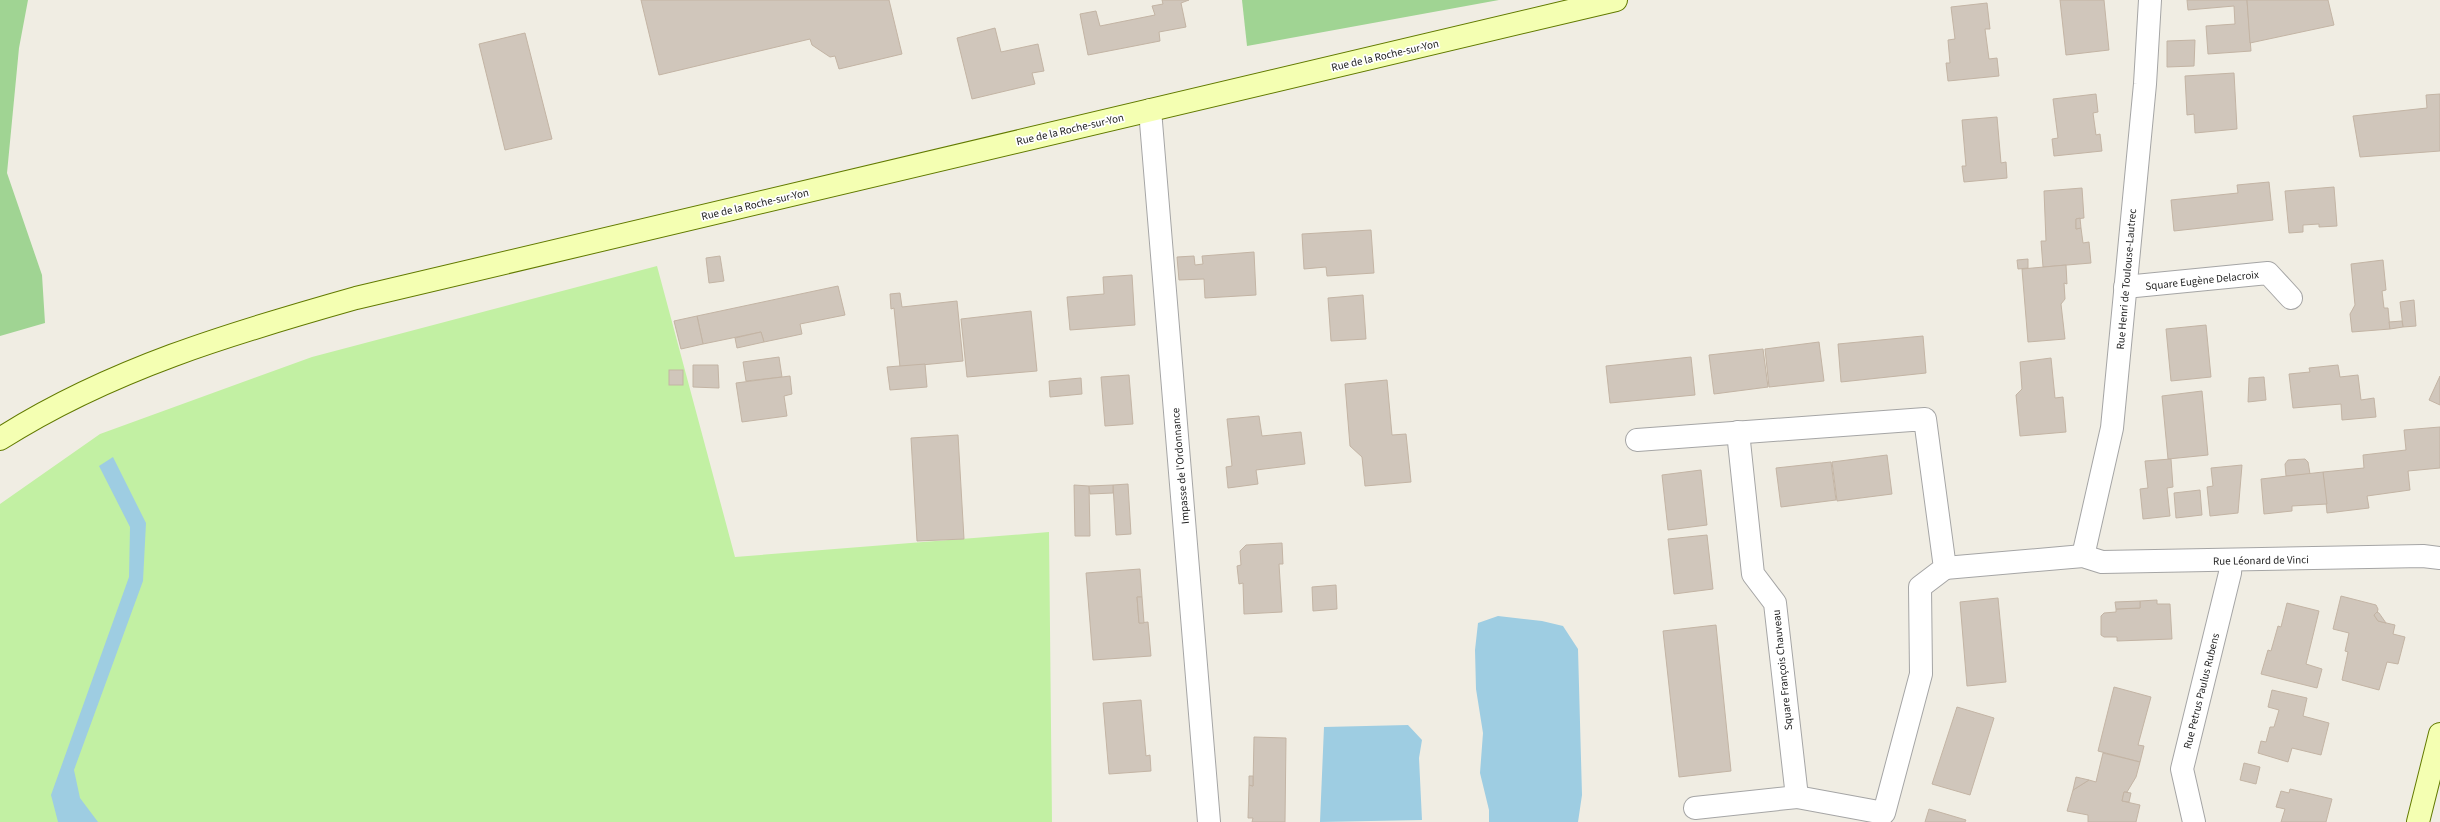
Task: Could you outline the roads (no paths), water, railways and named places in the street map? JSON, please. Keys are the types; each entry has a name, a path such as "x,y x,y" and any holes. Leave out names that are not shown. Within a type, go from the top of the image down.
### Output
{"main road":[{"name":"Rue de la Roche-sur-Yon","path":"0,438 74,396 139,366 256,326 356,298 1616,0"},
{"path":"2418,822 2440,734"}],"street":[{"name":"Rue Henri de Toulouse-Lautrec","path":"2084,556 2112,428 2145,84 2150,0"},
{"name":"Impasse de l'Ordonnance","path":"1150,110 1209,822"},
{"name":"Square Eugène Delacroix","path":"2125,287 2268,273 2291,298"},
{"path":"1637,440 1925,419 1945,568"},
{"name":"Square François Chauveau","path":"1738,432 1753,574 1775,603 1797,797"},
{"name":"Rue Léonard de Vinci","path":"2084,556 2102,562 2423,556 2440,558"},
{"path":"1695,808 1797,797 1884,813 1921,674 1920,586 1945,568 2084,556"},
{"name":"Rue Petrus Paulus Rubens","path":"2194,822 2182,769 2230,573 2231,560"}],"water":[{"path":"113,457 146,523 143,581 74,770 80,798 98,822 58,822 51,795 129,577 130,527 99,466"},
{"path":"1498,616 1542,621 1563,626 1578,649 1582,795 1578,822 1489,822 1489,810 1480,773 1483,733 1476,689 1475,650 1478,623"},
{"path":"1408,725 1422,740 1419,758 1422,820 1320,822 1324,727"}]}
